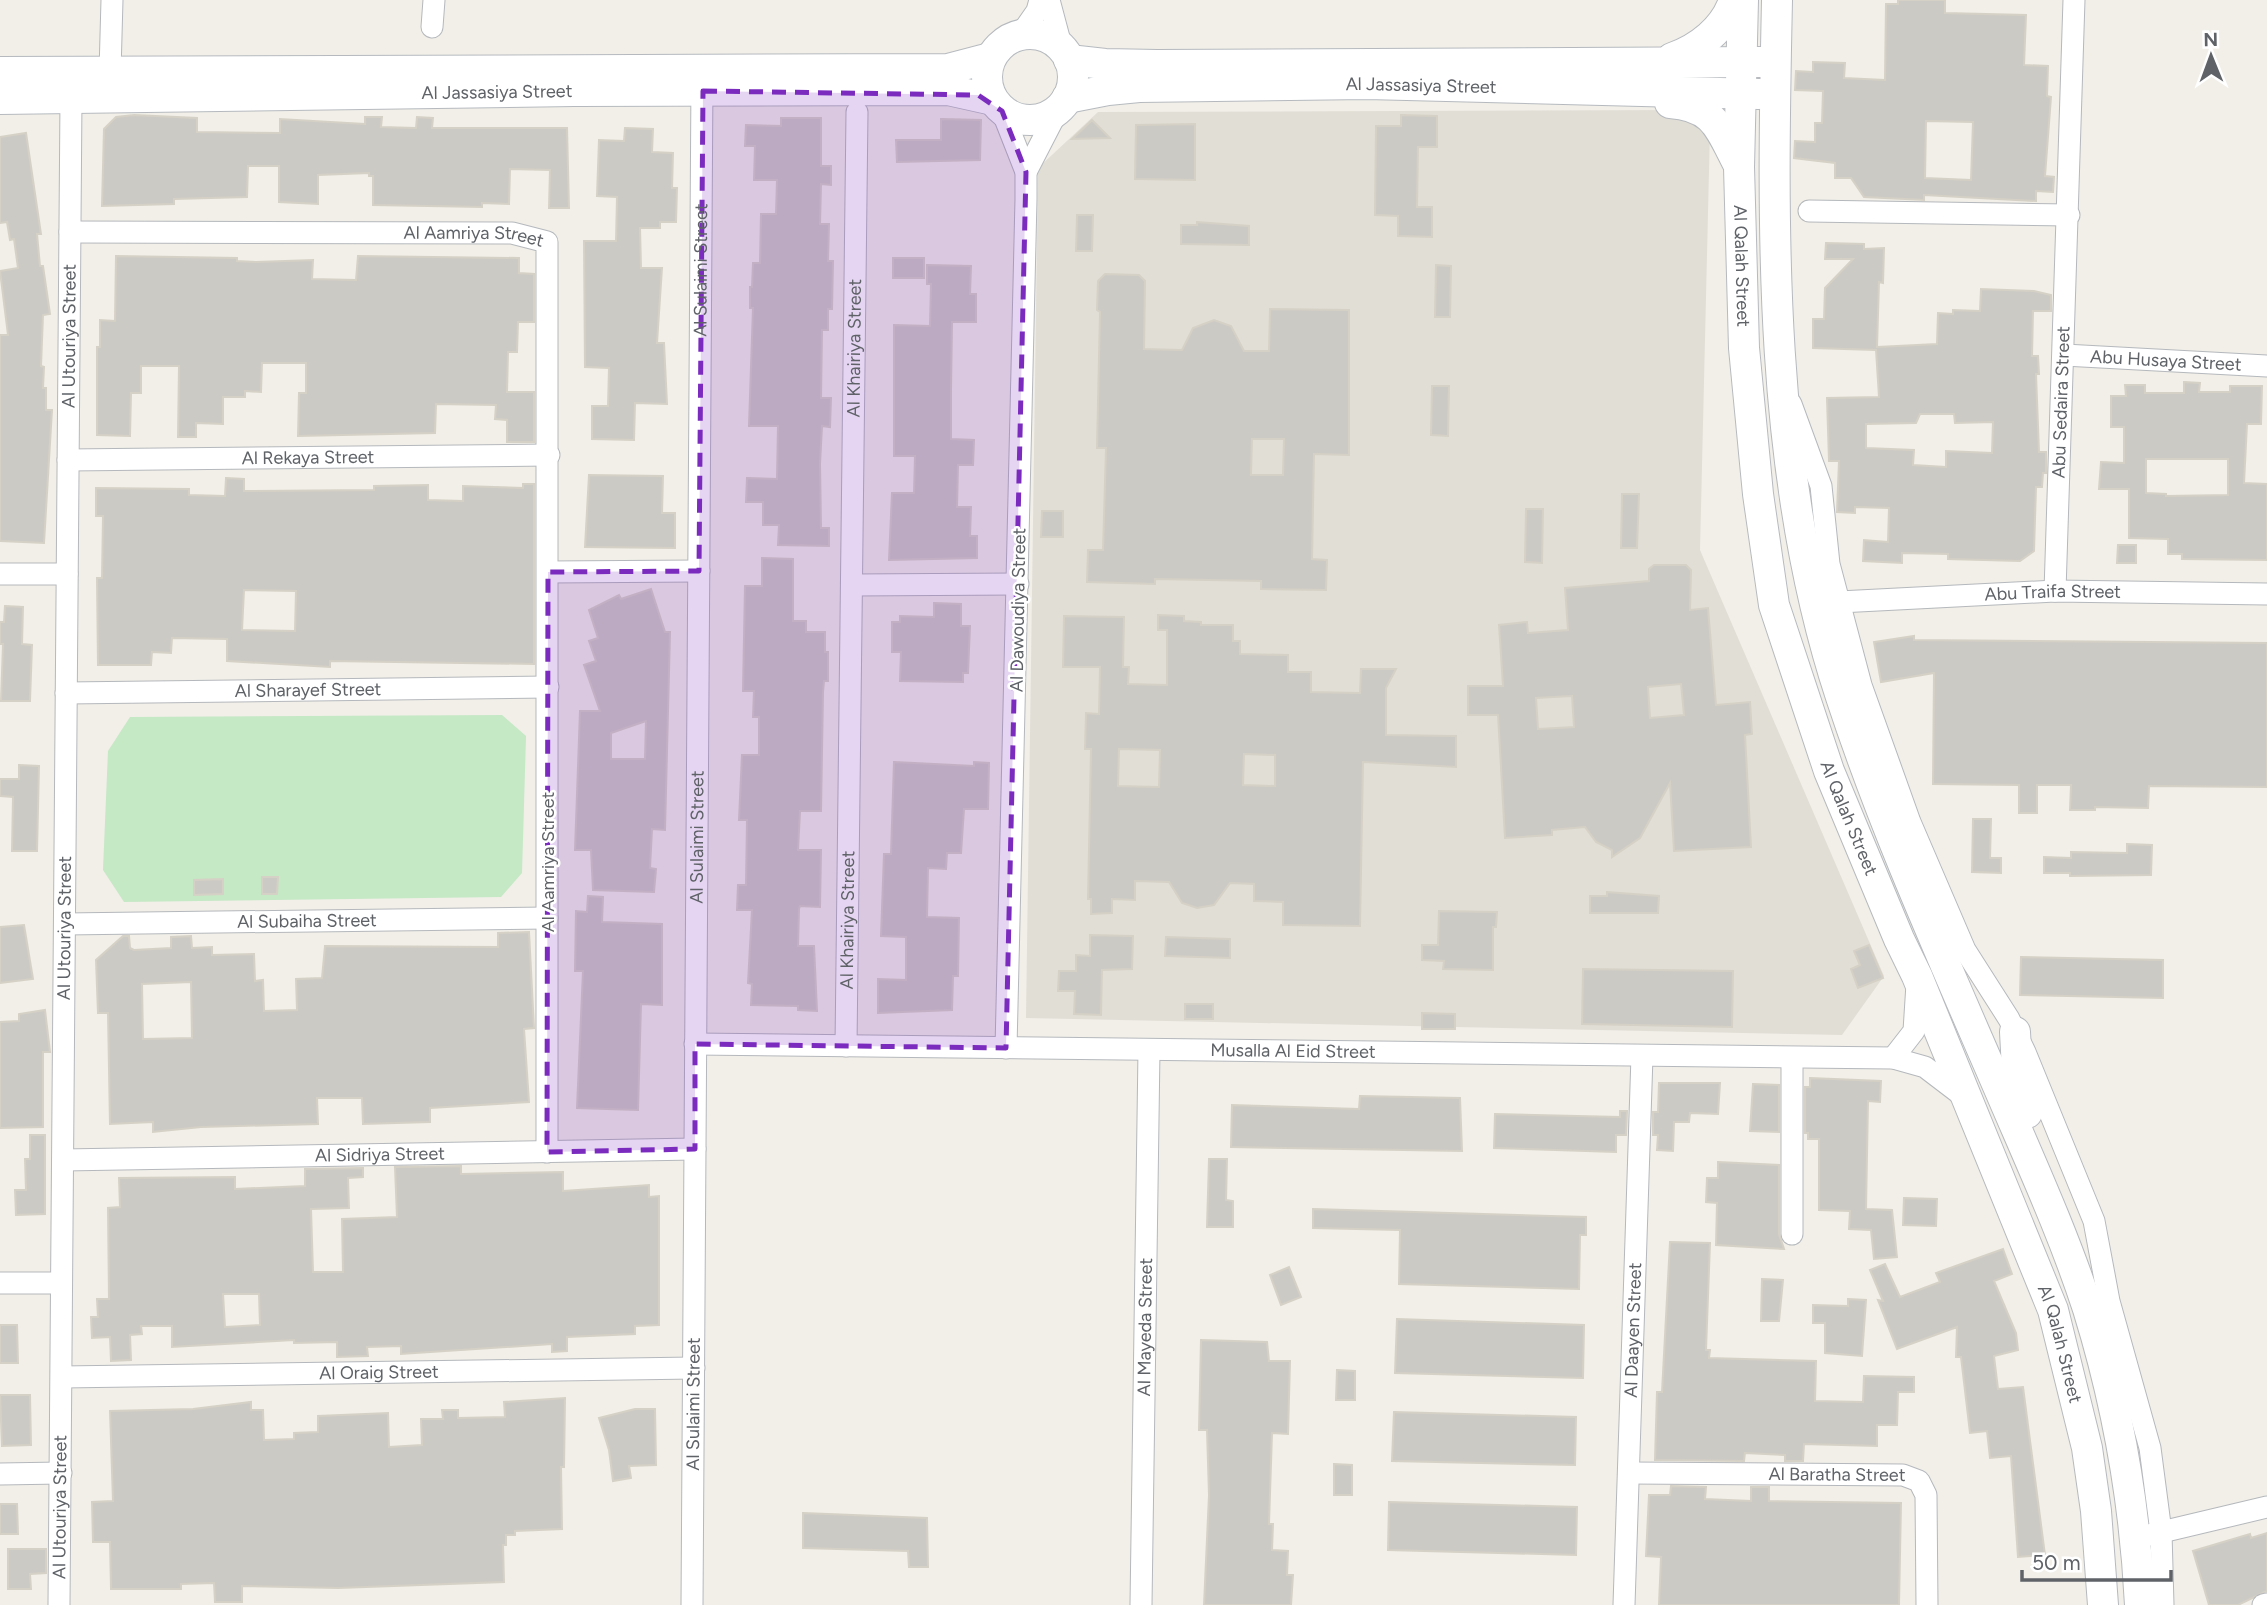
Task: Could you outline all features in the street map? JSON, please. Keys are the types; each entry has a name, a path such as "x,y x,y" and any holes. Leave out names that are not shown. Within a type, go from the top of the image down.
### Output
{"main road":[{"path":"1655,63 1694,50 1705,42 1734,0"},
{"name":"Al Qalah Street","path":"1743,0 1739,167 1744,348 1758,494 1774,605 1829,771 1970,1103 2053,1310 2087,1448 2096,1511 2103,1605"},
{"name":"Al Qalah Street","path":"1777,0 1776,259 1785,388 1803,544 1839,691 1877,802 2072,1264 2105,1369 2130,1486 2149,1535 2140,1605"},
{"path":"1021,34 1044,36 1066,54 1073,72 1063,104 1045,117 1031,120 1016,118 998,106 986,72 990,58 998,47 1021,34"},
{"name":"Al Jassasiya Street","path":"1066,54 1157,65 1776,62"},
{"name":"Al Jassasiya Street","path":"0,99 702,80 948,69 990,58"},
{"name":"Al Jassasiya Street","path":"0,72 702,80 948,90 998,106"},
{"name":"Al Jassasiya Street","path":"1063,104 1108,89 1139,87 1367,84 1775,94"},
{"path":"1488,88 1547,97 1692,105 1706,113 1723,134 1739,167"},
{"path":"2015,1032 2018,1088 2050,1174 2053,1220"}],"street":[{"path":"110,72 112,0"},
{"path":"432,27 434,0"},
{"path":"1021,34 1037,11 1040,0"},
{"path":"1049,0 1066,54"},
{"name":"Abu Sedaira Street","path":"2055,591 2074,0"},
{"name":"Al Sulaimi Street","path":"692,1605 702,80"},
{"name":"Al Utouriya Street","path":"59,1605 71,98"},
{"name":"Al Dawoudiya Street","path":"1026,172 1063,104"},
{"name":"Al Dawoudiya Street","path":"998,106 1026,172 1006,1048"},
{"name":"Al Khairiya Street","path":"846,1046 857,112"},
{"path":"1809,211 2069,215"},
{"name":"Al Aamriya Street","path":"70,232 512,233 547,242 547,1152"},
{"name":"Abu Husaya Street","path":"2064,355 2267,366"},
{"name":"Al Qalah Street","path":"1785,388 1821,486 1828,553 1861,685 1910,822 1965,950 2015,1032 2094,1221 2109,1301 2148,1438 2149,1535 2163,1605"},
{"name":"Al Rekaya Street","path":"68,460 549,455"},
{"path":"548,572 699,571"},
{"path":"0,574 67,574"},
{"path":"853,585 1018,584"},
{"name":"Abu Traifa Street","path":"1839,601 2055,591 2267,594"},
{"name":"Al Sharayef Street","path":"66,693 548,687"},
{"name":"Al Subaiha Street","path":"65,924 547,918"},
{"path":"1893,1059 1914,1031 1917,976"},
{"name":"Musalla Al Eid Street","path":"695,1044 1893,1059 1933,1072 1970,1103"},
{"name":"Al Mayeda Street","path":"1141,1605 1149,1049"},
{"name":"Al Daayen Street","path":"1624,1605 1642,1056"},
{"path":"1792,1058 1792,1234"},
{"name":"Al Sidriya Street","path":"63,1160 695,1149"},
{"path":"0,1283 61,1283"},
{"name":"Al Oraig Street","path":"62,1377 695,1368"},
{"path":"0,1474 61,1473"},
{"name":"Al Baratha Street","path":"1629,1474 1903,1475 1919,1481 1926,1495 1927,1605"},
{"path":"2149,1535 2267,1507"}],"highlighted area":[{"path":"703,91 978,95 1002,111 1026,172 1006,1048 695,1044 695,1149 547,1152 548,572 699,571"}],"shaded area":[{"path":"1689,110 1710,129 1700,550 1884,976 1842,1035 1026,1018 1038,168 1098,112"}],"green space":[{"path":"502,715 526,736 522,873 501,897 124,902 103,870 108,751 130,717"}],"building":[{"path":"1898,0 1945,0 1945,13 2026,15 2024,65 2048,66 2047,96 2051,97 2045,176 2054,177 2053,192 2036,191 2036,201 1924,195 1924,200 1864,197 1851,178 1835,178 1835,163 1794,158 1795,141 1815,142 1815,123 1822,123 1823,91 1795,90 1796,71 1813,72 1813,62 1845,63 1844,78 1885,80 1886,4 1898,4","holes":["1926,121 1973,122 1971,180 1925,178"]},
{"path":"134,115 197,118 197,132 280,133 280,119 365,124 365,117 382,117 381,127 416,128 417,117 433,118 432,128 567,128 569,208 549,208 550,170 510,169 509,204 482,203 482,207 373,205 373,176 369,176 369,173 318,175 318,204 279,202 279,166 248,166 247,197 174,199 174,204 102,206 104,129 116,117"},
{"path":"1401,115 1437,116 1437,147 1418,147 1417,207 1432,207 1432,237 1398,236 1398,216 1375,215 1376,126 1401,126"},
{"path":"781,118 821,118 821,166 831,166 831,185 821,184 820,224 829,224 828,261 833,261 832,309 828,309 828,330 822,330 821,398 831,398 830,427 822,426 820,464 821,528 829,528 829,546 778,545 779,525 763,525 763,502 746,502 747,478 777,479 778,426 749,426 753,308 750,308 750,287 753,263 760,263 761,214 776,214 777,180 754,180 755,146 745,146 746,125 781,126"},
{"path":"941,119 981,120 980,160 897,162 896,140 941,140"},
{"path":"1092,120 1110,138 1072,139"},
{"path":"1195,124 1195,180 1135,179 1136,125"},
{"path":"625,128 653,129 652,152 673,153 672,188 677,188 676,222 660,222 660,228 640,228 641,268 662,268 657,343 664,343 667,404 635,403 634,440 592,439 592,406 608,406 609,368 585,367 584,241 616,241 617,197 597,196 599,140 624,141"},
{"path":"26,133 41,234 37,234 40,266 43,266 50,314 43,315 41,366 44,367 46,410 52,410 44,543 0,541 0,335 8,335 0,271 18,268 14,239 10,240 7,222 0,223 0,137"},
{"path":"1077,215 1093,215 1092,251 1076,251"},
{"path":"1197,222 1249,226 1249,245 1181,244 1181,225 1197,225"},
{"path":"1826,243 1864,244 1864,249 1884,248 1883,283 1879,282 1877,347 1937,344 1938,313 1953,314 1953,310 1980,311 1981,289 2034,291 2051,295 2051,311 2033,311 2032,356 2038,356 2039,374 2036,374 2039,452 2046,452 2046,473 2043,473 2042,487 2036,487 2034,551 2020,561 1948,559 1948,554 1902,553 1902,563 1863,561 1864,540 1888,542 1889,508 1855,507 1855,513 1837,512 1839,461 1829,461 1827,398 1879,397 1876,350 1813,348 1813,319 1824,319 1825,288 1853,259 1825,259","holes":["1920,414 1954,414 1955,423 1993,422 1992,453 1946,451 1946,467 1913,465 1914,450 1866,448 1866,424 1916,423"]},
{"path":"116,256 237,258 237,261 256,262 313,260 312,279 356,280 358,256 519,258 519,273 534,274 534,322 518,322 517,352 508,352 507,392 534,392 534,442 507,442 507,420 495,419 496,405 436,404 435,433 298,436 299,393 306,393 306,363 262,363 261,392 245,391 245,397 223,397 223,424 196,423 196,437 178,437 179,366 141,366 141,393 131,393 130,436 97,435 97,347 100,347 100,320 115,321"},
{"path":"893,258 924,258 924,278 893,278"},
{"path":"927,265 971,266 970,294 976,294 976,322 952,322 951,439 974,440 973,465 958,465 957,507 971,507 970,536 977,536 977,558 889,560 892,493 914,493 915,456 894,456 894,325 930,326 931,284 927,284"},
{"path":"1436,265 1451,266 1450,317 1435,317"},
{"path":"1105,274 1139,275 1145,281 1144,349 1182,350 1193,328 1214,320 1231,326 1244,351 1269,351 1270,309 1349,310 1349,455 1314,454 1312,559 1327,560 1326,590 1261,589 1261,581 1155,579 1155,584 1087,582 1088,550 1103,550 1106,448 1097,448 1100,312 1097,310 1098,281","holes":["1252,439 1284,439 1283,475 1251,475"]},
{"path":"2184,382 2200,383 2199,392 2230,392 2230,386 2262,386 2261,424 2247,424 2244,483 2267,484 2267,560 2182,559 2182,554 2168,554 2168,539 2129,538 2129,489 2099,489 2101,462 2124,463 2124,427 2111,427 2111,396 2126,396 2125,385 2145,385 2145,393 2184,393","holes":["2146,459 2228,459 2228,495 2166,496 2146,493"]},
{"path":"1432,386 1449,386 1448,436 1431,435"},
{"path":"589,475 663,476 662,513 675,513 675,548 585,547"},
{"path":"226,478 244,479 244,491 374,490 374,486 428,485 428,500 463,501 463,486 523,488 523,484 534,484 534,664 330,661 330,667 227,661 227,639 172,638 171,653 152,652 151,665 98,665 97,578 102,578 103,516 96,516 96,488 189,489 189,495 225,496","holes":["244,590 296,591 295,631 242,630"]},
{"path":"1622,494 1639,494 1637,548 1621,548"},
{"path":"1526,509 1543,509 1542,563 1525,562"},
{"path":"1042,511 1063,511 1063,537 1041,537"},
{"path":"2118,545 2136,545 2136,563 2117,563"},
{"path":"762,558 793,559 793,621 806,621 806,632 825,632 825,652 828,652 828,681 824,681 823,692 821,811 800,811 798,850 821,850 820,907 800,906 798,946 814,946 817,1011 798,1010 798,1006 751,1005 752,984 748,983 752,910 737,910 738,885 746,885 747,820 739,820 742,755 759,755 759,717 753,717 754,691 743,691 745,586 762,586"},
{"path":"1654,565 1686,565 1691,570 1690,610 1708,608 1716,705 1750,702 1752,734 1745,735 1751,847 1674,851 1670,783 1640,838 1612,857 1612,850 1596,842 1585,827 1552,830 1552,835 1505,838 1498,715 1468,715 1468,686 1503,686 1499,625 1527,622 1528,633 1568,630 1565,588 1649,581 1649,569","holes":["1681,684 1684,715 1650,718 1648,687","1572,696 1574,727 1538,729 1536,698"]},
{"path":"651,589 665,632 670,632 665,830 652,829 650,868 656,869 654,892 593,890 591,850 575,850 580,711 600,711 584,665 596,661 589,641 598,638 589,610 619,595 621,599","holes":["646,721 645,759 611,759 611,733"]},
{"path":"934,603 961,604 961,626 970,626 968,673 963,673 963,682 900,681 901,652 892,652 892,622 900,622 900,616 934,617"},
{"path":"5,606 23,607 22,644 32,645 30,701 1,701 3,644 0,644 0,622 4,622"},
{"path":"1158,615 1184,616 1184,621 1201,622 1201,625 1233,625 1233,641 1240,641 1240,654 1288,655 1288,672 1311,672 1311,692 1360,693 1361,669 1396,669 1386,688 1386,735 1456,736 1456,767 1363,762 1360,926 1283,925 1283,902 1254,901 1254,884 1230,883 1214,905 1197,908 1182,903 1169,882 1135,881 1135,900 1112,899 1112,913 1091,914 1091,899 1088,899 1091,749 1085,749 1086,713 1099,714 1100,667 1063,667 1064,616 1124,617 1123,667 1129,667 1128,684 1167,685 1167,630 1158,630","holes":["1119,749 1160,750 1159,787 1118,786","1244,754 1275,755 1275,786 1243,785"]},
{"path":"1914,636 1914,640 2267,643 2267,787 2149,786 2148,808 2095,807 2095,810 2070,810 2071,785 2037,785 2037,813 2019,813 2019,785 1933,784 1934,673 1881,682 1874,642"},
{"path":"894,762 974,766 974,762 989,763 988,809 964,809 961,853 947,853 946,869 928,868 927,917 959,918 958,976 953,976 952,1010 878,1013 878,979 906,980 906,937 881,936 884,854 891,854"},
{"path":"19,765 39,766 37,851 12,851 13,797 0,796 0,779 19,779"},
{"path":"1973,819 1991,819 1990,858 2001,858 2001,873 1972,872"},
{"path":"2127,844 2152,845 2151,875 2070,876 2070,873 2044,873 2044,857 2071,858 2071,852 2127,853"},
{"path":"262,877 278,877 277,894 262,894"},
{"path":"223,879 223,894 194,895 194,880"},
{"path":"1607,892 1659,896 1658,913 1590,913 1590,896 1607,896"},
{"path":"588,896 603,897 602,922 662,924 662,1005 641,1004 638,1110 577,1108 583,971 575,971 576,911 587,912"},
{"path":"1439,911 1497,912 1496,927 1493,927 1493,970 1443,969 1444,961 1422,960 1422,945 1438,945"},
{"path":"24,925 33,979 0,983 0,927"},
{"path":"529,932 534,1028 524,1029 529,1102 430,1108 430,1122 363,1124 362,1098 317,1098 318,1124 201,1127 153,1132 153,1122 110,1124 108,1013 98,1013 96,960 123,936 129,936 130,948 134,950 171,948 171,937 191,936 192,948 212,947 212,955 254,954 255,981 263,980 264,1011 297,1010 296,979 322,978 325,946 498,947 498,933","holes":["191,982 192,1038 143,1039 142,984"]},
{"path":"1090,935 1133,936 1132,969 1102,970 1101,1015 1074,1014 1075,991 1058,991 1059,971 1076,971 1076,955 1090,956"},
{"path":"1166,937 1230,939 1230,958 1165,956"},
{"path":"1869,945 1883,978 1858,988 1851,969 1860,965 1854,951"},
{"path":"2021,957 2163,960 2163,998 2020,995"},
{"path":"1583,969 1733,971 1732,1027 1582,1024"},
{"path":"1185,1004 1213,1004 1213,1019 1185,1019"},
{"path":"45,1010 50,1052 43,1052 43,1127 0,1128 0,1022 19,1021 19,1014"},
{"path":"1422,1013 1455,1014 1455,1029 1422,1029"},
{"path":"1810,1078 1881,1081 1880,1102 1868,1101 1866,1209 1892,1210 1897,1257 1874,1259 1871,1230 1849,1229 1850,1211 1819,1210 1819,1139 1808,1139 1808,1133 1805,1133 1805,1087 1810,1087"},
{"path":"1659,1083 1720,1083 1718,1114 1690,1113 1689,1122 1674,1122 1673,1151 1657,1150 1658,1135 1653,1135 1653,1112 1658,1112"},
{"path":"1753,1084 1779,1085 1779,1132 1750,1131"},
{"path":"1360,1096 1460,1098 1462,1151 1231,1147 1232,1105 1359,1109"},
{"path":"1620,1111 1627,1111 1626,1135 1616,1135 1616,1152 1494,1148 1495,1114 1620,1117"},
{"path":"30,1135 45,1135 45,1214 16,1215 15,1190 26,1190 25,1159 30,1159"},
{"path":"1209,1159 1227,1159 1226,1200 1233,1201 1233,1227 1207,1227"},
{"path":"1718,1162 1779,1165 1779,1234 1784,1249 1716,1245 1717,1203 1706,1202 1707,1178 1718,1178"},
{"path":"461,1166 461,1174 563,1172 563,1191 649,1185 649,1197 659,1196 659,1325 635,1326 635,1334 567,1337 567,1351 552,1352 552,1344 401,1354 401,1346 367,1347 368,1356 337,1357 337,1342 294,1343 294,1340 172,1347 172,1326 141,1326 142,1334 130,1335 131,1360 111,1361 110,1337 92,1338 91,1317 98,1317 97,1299 109,1299 108,1208 120,1207 119,1178 235,1177 235,1189 305,1186 305,1169 363,1168 363,1177 348,1178 349,1208 311,1209 313,1272 343,1272 342,1219 397,1217 395,1167","holes":["223,1294 259,1294 260,1325 225,1327"]},
{"path":"1904,1198 1937,1199 1936,1226 1903,1225"},
{"path":"1313,1209 1586,1217 1586,1235 1580,1235 1579,1289 1399,1284 1400,1230 1313,1228"},
{"path":"1670,1242 1710,1243 1706,1350 1710,1350 1709,1358 1816,1361 1815,1401 1863,1402 1864,1376 1914,1377 1914,1392 1898,1392 1897,1425 1877,1425 1877,1446 1804,1444 1803,1461 1785,1461 1785,1455 1745,1453 1744,1461 1655,1460 1657,1392 1662,1392"},
{"path":"2003,1249 2012,1274 1994,1281 2016,1333 2018,1350 1994,1356 1998,1389 2023,1387 2045,1555 2018,1557 2011,1456 1990,1458 1987,1431 1970,1433 1961,1357 1956,1357 1957,1327 1897,1349 1878,1300 1883,1301 1870,1270 1885,1264 1900,1297 1940,1282 1936,1273"},
{"path":"1289,1267 1301,1297 1281,1305 1270,1275"},
{"path":"1762,1279 1783,1280 1779,1321 1761,1321"},
{"path":"1848,1299 1866,1300 1862,1356 1825,1353 1825,1323 1813,1323 1813,1305 1848,1306"},
{"path":"1397,1319 1584,1325 1583,1378 1395,1373"},
{"path":"0,1325 17,1325 18,1363 0,1363"},
{"path":"1201,1340 1267,1342 1269,1361 1290,1361 1288,1434 1272,1433 1269,1524 1273,1524 1272,1550 1288,1551 1287,1575 1293,1575 1291,1605 1204,1605 1209,1495 1207,1430 1199,1430"},
{"path":"1337,1370 1355,1371 1355,1400 1336,1400"},
{"path":"0,1395 30,1395 31,1445 2,1446"},
{"path":"565,1398 564,1467 561,1467 562,1529 515,1531 515,1535 506,1535 506,1545 503,1545 504,1582 338,1588 242,1586 242,1602 215,1602 214,1583 181,1584 181,1589 111,1589 110,1542 93,1542 92,1502 113,1501 110,1411 193,1409 251,1402 251,1410 263,1410 264,1440 294,1439 294,1433 318,1432 318,1416 388,1413 389,1447 422,1445 421,1419 443,1419 442,1410 458,1410 458,1418 505,1417 504,1402"},
{"path":"635,1409 655,1409 656,1465 629,1466 631,1478 613,1481 609,1450 599,1418"},
{"path":"1394,1412 1576,1417 1575,1465 1392,1461"},
{"path":"1334,1464 1352,1465 1352,1495 1334,1495"},
{"path":"1671,1486 1706,1487 1705,1499 1751,1501 1751,1487 1769,1487 1769,1501 1901,1503 1899,1605 1659,1605 1661,1557 1646,1556 1649,1495 1670,1495"},
{"path":"1389,1502 1577,1507 1576,1555 1388,1550"},
{"path":"0,1504 17,1504 18,1534 0,1534"},
{"path":"803,1513 927,1518 928,1567 909,1567 908,1551 803,1548"},
{"path":"2267,1533 2267,1591 2238,1605 2209,1605 2193,1551 2250,1534 2251,1538"},
{"path":"8,1549 46,1549 46,1573 30,1574 31,1589 8,1589"}]}
